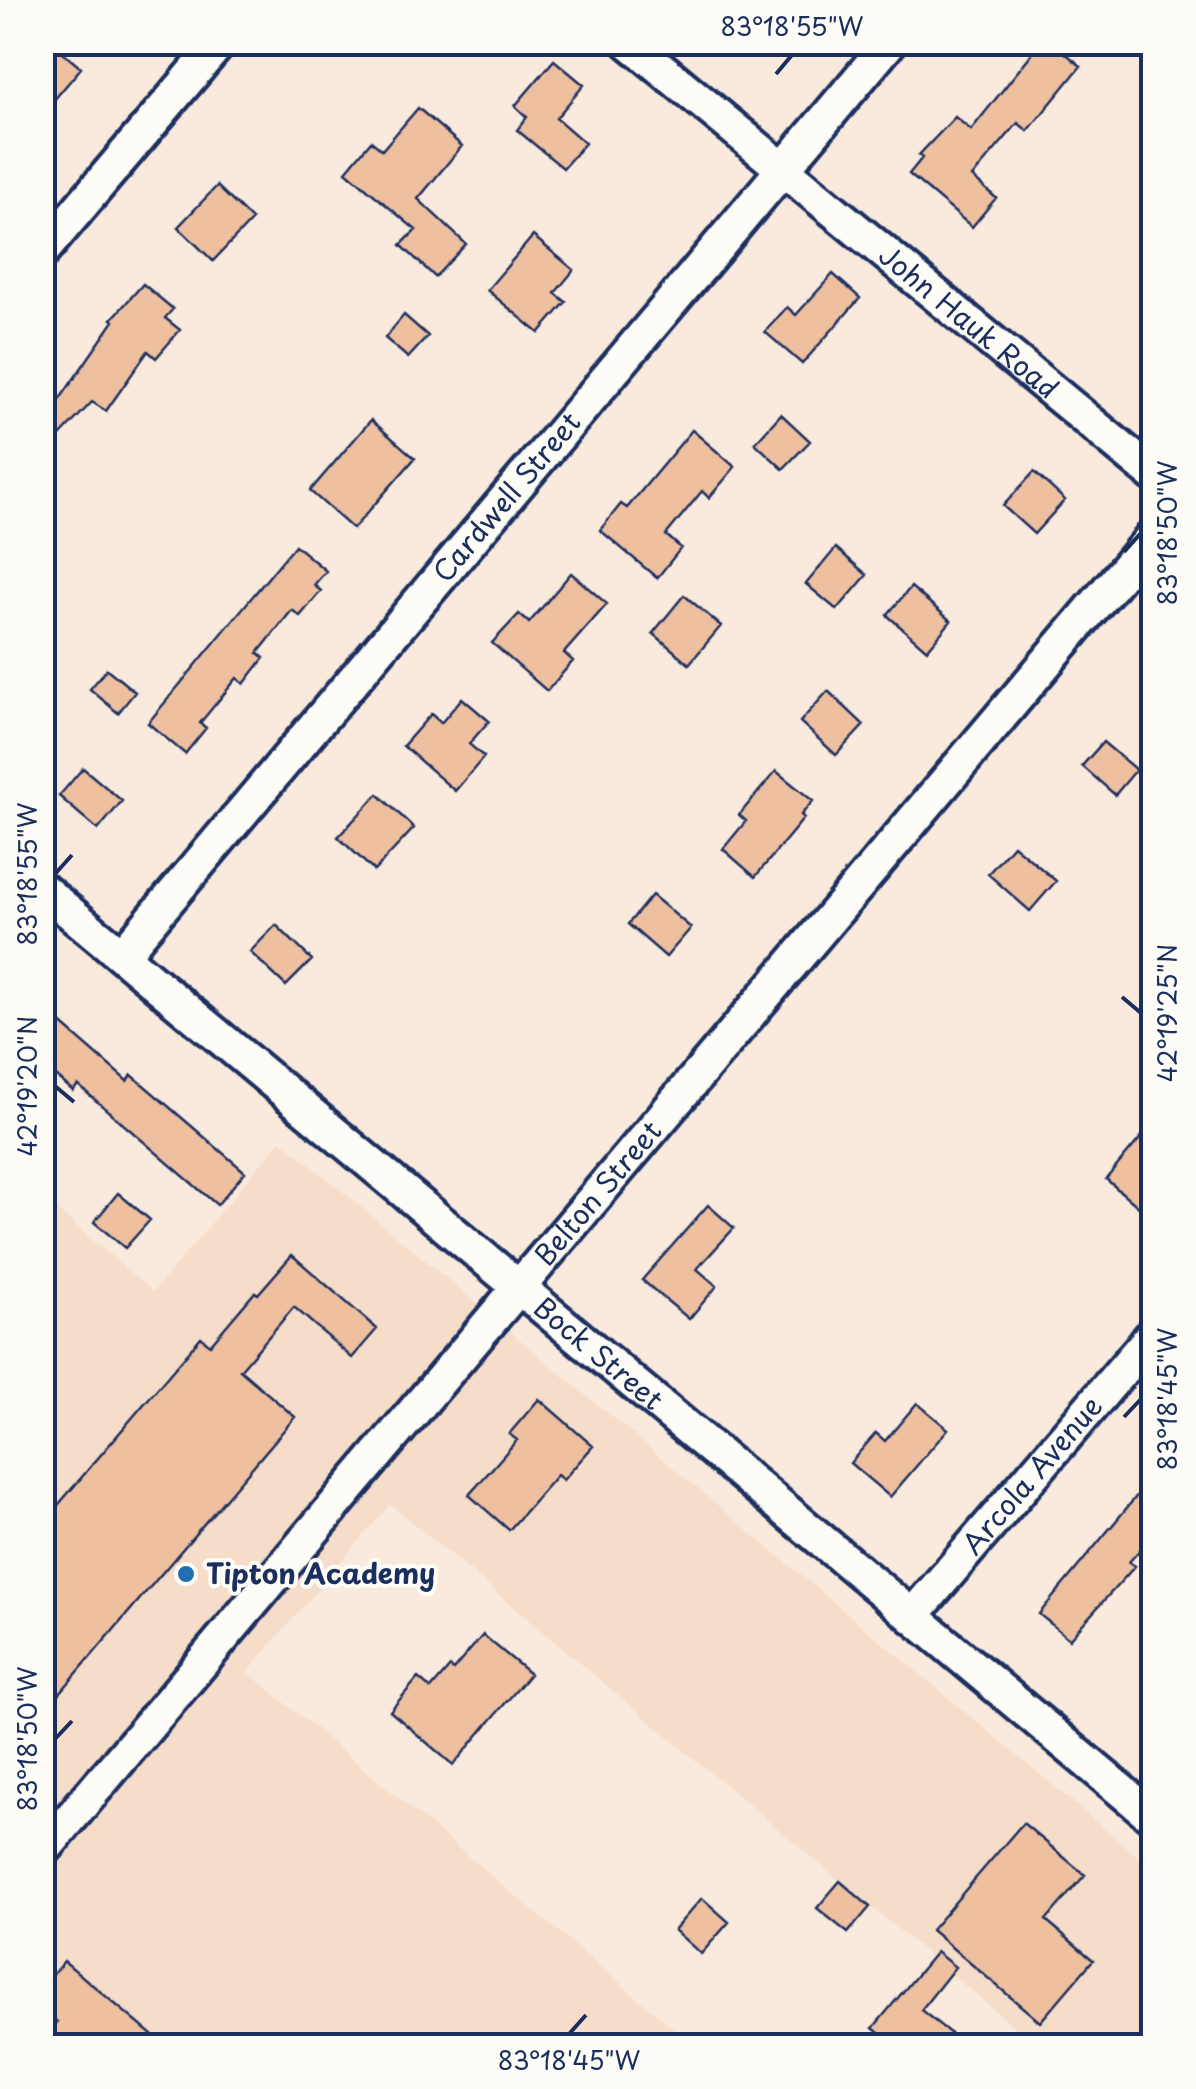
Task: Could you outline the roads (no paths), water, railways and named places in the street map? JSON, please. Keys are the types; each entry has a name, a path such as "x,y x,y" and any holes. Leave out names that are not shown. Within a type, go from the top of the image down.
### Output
{"street":[{"path":"42,252 220,42"},
{"name":"John Hauk Road","path":"629,42 1154,475"},
{"name":"Cardwell Street","path":"122,955 890,42"},
{"name":"Belton Street","path":"42,1852 1154,535"},
{"name":"Bock Street","path":"42,889 1154,1818"},
{"name":"Arcola Avenue","path":"912,1616 1154,1334"}],"place":[{"name":"Tipton Academy","path":"186,1574"}]}
